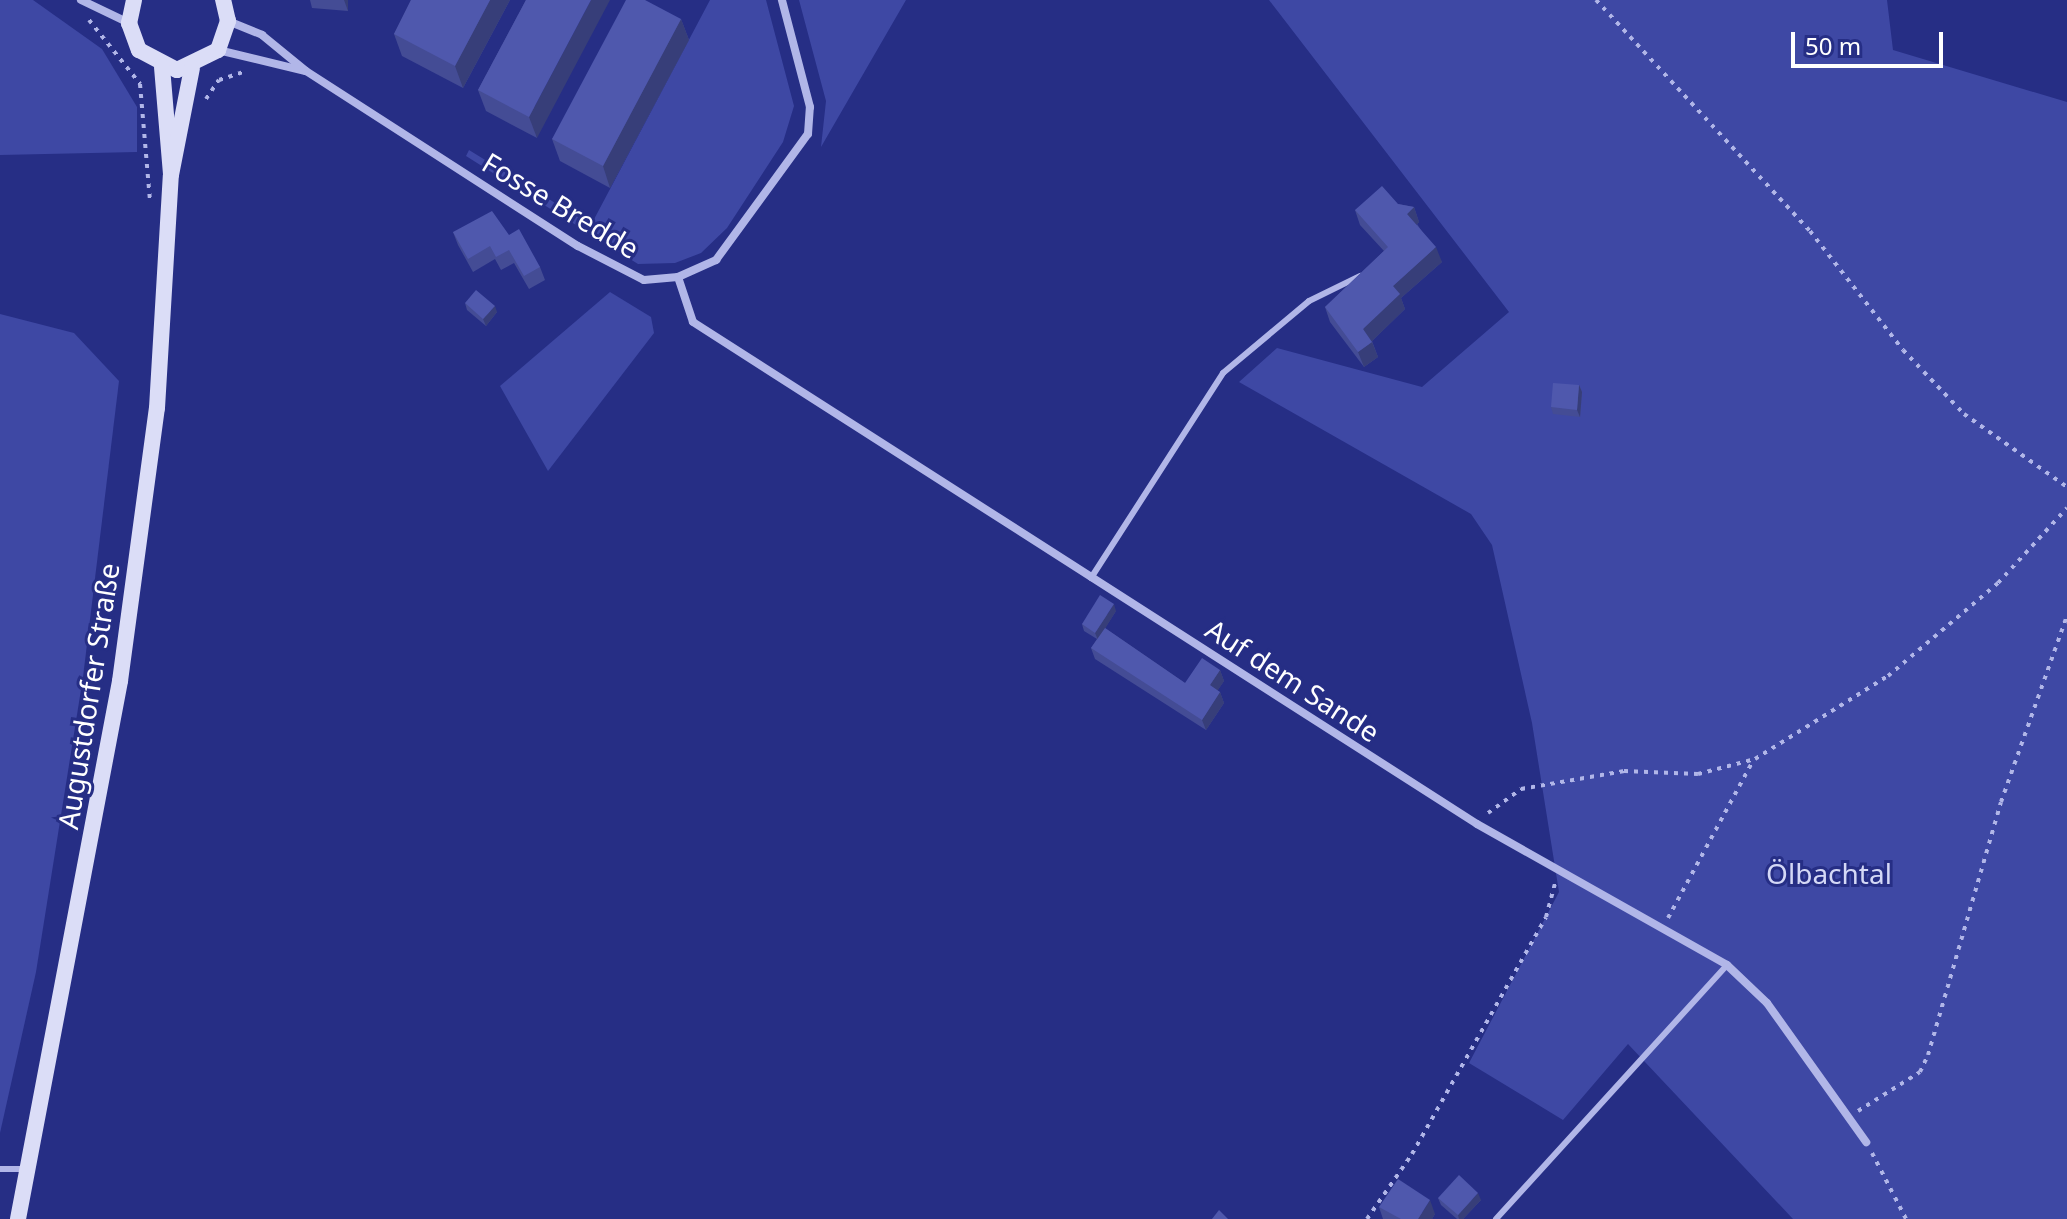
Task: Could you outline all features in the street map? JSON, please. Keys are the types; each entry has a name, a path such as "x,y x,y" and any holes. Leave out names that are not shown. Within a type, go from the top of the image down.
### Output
{"main road":[{"path":"134,0 129,23 139,50 162,67 192,68 218,50 228,21 223,0"},
{"name":"Augustdorfer Straße","path":"18,1219 30,1169 122,666 157,408 171,175 162,67"},
{"name":"Augustdorfer Straße","path":"171,175 192,68"}],"street":[{"path":"81,0 129,23"},
{"name":"Fosse Bredde","path":"228,21 262,35 306,71 578,246 644,280 678,277 716,260 808,134 810,107 782,0"},
{"name":"Fosse Bredde","path":"218,50 306,71"},
{"name":"Auf dem Sande","path":"678,277 693,322 1477,824 1665,924 1727,965 1767,1003 1866,1142"}],"lane":[{"path":"1091,578 1223,373 1309,301 1370,271"},
{"path":"1496,1219 1727,965"},
{"path":"0,1169 30,1169"}],"path":[{"path":"1596,0 1810,231 1903,350 1964,414 2067,487"},
{"path":"88,25 106,36 140,84 145,107 151,215"},
{"path":"186,106 205,106 219,80 246,71 252,59"},
{"path":"1477,824 1521,789 1624,771 1698,774 1755,759 1888,676 1998,583 2067,508"},
{"path":"1849,1116 1920,1072 2001,802 2067,616"},
{"path":"1665,924 1755,759"},
{"path":"1367,1219 1412,1154 1546,917 1559,869"},
{"path":"1866,1142 1906,1219"}],"green space":[{"path":"0,0 33,0 102,49 137,107 137,152 0,155"},
{"path":"710,0 766,0 794,106 783,142 727,228 701,253 675,263 638,264 466,156 469,150 591,225"},
{"path":"799,0 906,0 821,147 826,101"},
{"name":"Ölbachtal","path":"1269,0 1887,0 1893,50 2067,102 2067,1219 1793,1219 1628,1044 1563,1120 1469,1063 1559,892 1532,723 1492,545 1471,514 1239,382 1277,348 1422,387 1509,312"},
{"path":"610,292 651,317 654,333 548,471 500,386"},
{"path":"0,314 74,333 119,381 83,677 36,972 0,1133"}],"building":[{"path":"411,0 490,0 455,66 394,34"},
{"path":"526,0 591,0 529,117 478,90"},
{"path":"626,0 645,0 681,19 603,166 552,139"},
{"path":"1382,186 1398,204 1414,207 1407,214 1436,247 1393,286 1400,294 1363,329 1372,342 1358,352 1325,307 1388,247 1355,210"},
{"path":"492,211 509,235 519,229 540,267 524,276 509,250 496,257 490,246 468,259 453,232"},
{"path":"476,290 495,306 483,319 465,303"},
{"path":"1553,383 1579,385 1577,410 1551,407"},
{"path":"1100,595 1114,604 1095,633 1082,624"},
{"path":"1105,628 1185,683 1202,658 1220,670 1210,685 1220,692 1202,720 1091,648"},
{"path":"1459,1175 1478,1193 1458,1215 1438,1198"},
{"path":"1398,1179 1430,1200 1418,1219 1401,1219 1379,1207"},
{"path":"1219,1210 1228,1219 1212,1219"}]}
